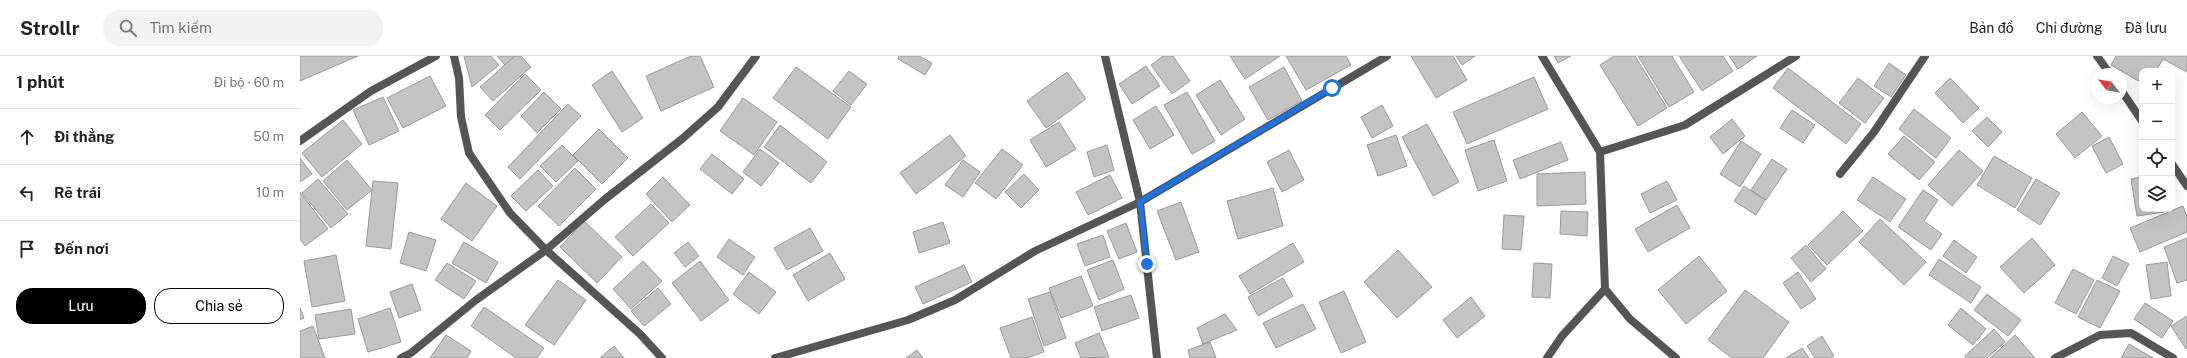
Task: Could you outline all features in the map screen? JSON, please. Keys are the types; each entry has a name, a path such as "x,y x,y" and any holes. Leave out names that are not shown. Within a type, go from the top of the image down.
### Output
{"street":[{"path":"300,141 371,91 436,56"},
{"path":"454,56 459,78 462,117 469,153 510,213 546,250 640,334 662,358"},
{"path":"401,358 412,353 476,300 546,250 604,200 682,139 718,107 756,56"},
{"path":"1105,56 1140,202 1157,358"},
{"path":"775,358 908,320 954,300 1035,251 1140,202 1387,56"},
{"path":"1542,56 1600,152 1605,289 1630,319 1676,358"},
{"path":"1600,152 1685,125 1796,56"},
{"path":"1840,174 1874,132 1925,56"},
{"path":"2097,56 2106,68"},
{"path":"2127,99 2139,117"},
{"path":"2175,168 2187,186"},
{"path":"1547,358 1562,336 1605,289"},
{"path":"2054,358 2100,335 2132,333 2173,358"}],"building":[{"path":"300,56 358,56 300,81"},
{"path":"464,56 491,56 499,65 472,87"},
{"path":"497,56 515,56 505,65"},
{"path":"515,56 521,56 531,67 493,101 480,87"},
{"path":"691,56 700,56 714,87 661,111 646,76"},
{"path":"899,56 919,56 932,63 925,75 898,59"},
{"path":"1163,56 1173,56 1190,81 1172,94 1151,65"},
{"path":"1230,56 1280,56 1245,79"},
{"path":"1286,56 1346,56 1351,65 1306,90"},
{"path":"1411,56 1453,56 1467,80 1436,98"},
{"path":"1456,56 1475,56 1462,65"},
{"path":"1554,56 1571,56 1558,63"},
{"path":"1614,56 1635,56 1667,108 1638,126 1600,65"},
{"path":"1638,56 1672,56 1694,92 1669,107"},
{"path":"1679,56 1723,56 1733,71 1702,91"},
{"path":"1729,56 1757,56 1738,69"},
{"path":"2116,56 2187,56 2187,72 2163,59 2158,68 2139,68 2139,81 2127,74 2127,68 2116,68 2111,65"},
{"path":"1889,63 1906,75 1891,97 1874,86"},
{"path":"1146,66 1160,86 1132,104 1119,84"},
{"path":"796,67 851,107 828,139 773,98"},
{"path":"1284,67 1302,101 1268,120 1249,87"},
{"path":"1788,68 1861,124 1846,144 1773,88"},
{"path":"612,71 643,118 622,132 592,85"},
{"path":"849,71 867,84 851,105 833,91"},
{"path":"1067,72 1086,99 1046,128 1027,101"},
{"path":"525,74 541,90 500,130 485,115"},
{"path":"430,76 446,106 403,128 387,98"},
{"path":"1534,77 1548,109 1467,144 1453,112"},
{"path":"1858,78 1884,98 1865,123 1839,103"},
{"path":"1950,78 1979,108 1963,123 1935,93"},
{"path":"1220,80 1245,119 1221,135 1196,95"},
{"path":"544,92 561,109 537,133 521,116"},
{"path":"1187,92 1215,141 1192,154 1164,105"},
{"path":"383,97 399,131 369,145 353,110"},
{"path":"743,98 777,122 754,155 720,131"},
{"path":"568,104 581,116 520,179 508,167"},
{"path":"1382,105 1393,126 1372,138 1361,117"},
{"path":"1156,106 1174,135 1150,149 1133,120"},
{"path":"1914,109 1951,138 1936,158 1899,129"},
{"path":"1792,110 1815,125 1803,143 1780,128"},
{"path":"2082,112 2102,136 2075,158 2056,134"},
{"path":"1987,117 2002,132 1988,147 1972,131"},
{"path":"1732,119 1745,136 1723,154 1710,137"},
{"path":"343,120 362,144 322,177 302,153"},
{"path":"1059,122 1076,149 1046,167 1030,140"},
{"path":"1427,124 1459,182 1433,196 1402,137"},
{"path":"780,125 827,162 811,183 764,147"},
{"path":"599,129 628,158 602,184 573,155"},
{"path":"950,135 966,156 916,194 900,173"},
{"path":"1396,135 1407,166 1378,176 1367,145"},
{"path":"1904,136 1935,162 1919,180 1888,154"},
{"path":"2109,137 2123,164 2106,173 2092,146"},
{"path":"1494,140 1507,181 1478,191 1465,150"},
{"path":"1741,141 1761,154 1740,187 1720,174"},
{"path":"1561,142 1568,160 1520,179 1513,160"},
{"path":"562,145 578,161 556,182 540,166"},
{"path":"1107,145 1114,170 1094,177 1087,152"},
{"path":"760,149 779,163 761,186 743,172"},
{"path":"1002,149 1023,165 996,199 975,183"},
{"path":"1289,150 1304,180 1282,192 1267,162"},
{"path":"1959,150 1983,171 1952,206 1928,185"},
{"path":"712,154 744,179 732,194 700,169"},
{"path":"1994,156 2032,178 2015,208 1977,185"},
{"path":"300,158 312,174 300,182"},
{"path":"1772,159 1787,169 1766,200 1751,190"},
{"path":"347,160 372,190 347,210 323,181"},
{"path":"963,160 980,172 963,197 945,185"},
{"path":"575,168 596,189 559,226 538,206"},
{"path":"538,170 553,186 526,211 511,196"},
{"path":"1585,172 1586,204 1537,206 1537,174"},
{"path":"1024,174 1039,190 1021,208 1005,192"},
{"path":"1110,175 1122,198 1088,215 1076,192"},
{"path":"663,177 690,205 672,222 646,194"},
{"path":"1873,177 1906,199 1890,222 1857,200"},
{"path":"2139,178 2139,212 2164,212 2137,216 2131,179"},
{"path":"318,179 348,214 331,228 302,193"},
{"path":"2036,179 2060,193 2040,225 2017,210"},
{"path":"373,181 398,183 391,249 366,246"},
{"path":"1667,181 1677,200 1650,213 1641,194"},
{"path":"466,183 497,206 472,241 441,219"},
{"path":"1744,186 1765,200 1756,215 1734,201"},
{"path":"1273,188 1283,226 1238,239 1227,201"},
{"path":"1923,190 1938,200 1924,221 1942,234 1931,250 1898,227"},
{"path":"300,192 328,229 305,246 300,239"},
{"path":"1181,202 1199,252 1176,260 1157,211"},
{"path":"651,204 669,223 633,256 615,237"},
{"path":"1677,205 1690,228 1648,252 1635,229"},
{"path":"2183,206 2187,217 2187,232 2140,252 2130,228 2169,212 2175,212 2175,209"},
{"path":"1561,211 1588,212 1587,236 1560,234"},
{"path":"1843,211 1863,231 1827,265 1808,245"},
{"path":"1504,215 1524,216 1521,250 1502,249"},
{"path":"1880,219 1926,262 1904,285 1859,242"},
{"path":"584,221 622,257 597,283 560,247"},
{"path":"943,222 950,243 919,253 913,232"},
{"path":"1126,223 1137,252 1119,259 1107,231"},
{"path":"810,228 823,251 787,270 774,248"},
{"path":"409,232 436,240 426,271 400,263"},
{"path":"1103,235 1110,257 1085,266 1077,244"},
{"path":"2032,238 2055,265 2024,293 2000,267"},
{"path":"2187,238 2187,280 2177,283 2164,247"},
{"path":"729,239 755,257 743,275 717,257"},
{"path":"1954,240 1977,257 1966,273 1943,256"},
{"path":"464,242 498,262 486,283 452,263"},
{"path":"688,242 699,256 685,267 674,253"},
{"path":"1293,243 1304,262 1250,294 1239,276"},
{"path":"1806,245 1826,269 1811,282 1791,258"},
{"path":"1398,250 1432,287 1397,318 1364,282"},
{"path":"830,253 845,279 808,301 793,275"},
{"path":"336,255 345,301 312,307 304,261"},
{"path":"1699,256 1727,291 1686,324 1658,290"},
{"path":"2113,256 2129,264 2117,286 2102,278"},
{"path":"1939,259 1981,287 1971,303 1929,275"},
{"path":"1113,260 1124,289 1099,300 1087,270"},
{"path":"643,261 662,281 631,309 613,289"},
{"path":"700,261 729,300 701,321 672,283"},
{"path":"2167,262 2171,296 2151,299 2146,265"},
{"path":"447,263 476,281 464,299 435,280"},
{"path":"1534,263 1552,264 1550,298 1532,297"},
{"path":"964,265 972,282 923,304 915,287"},
{"path":"2073,269 2094,280 2076,314 2055,303"},
{"path":"749,272 776,292 759,314 733,294"},
{"path":"1798,272 1816,299 1801,309 1783,283"},
{"path":"1081,276 1093,306 1061,318 1049,288"},
{"path":"1283,278 1293,296 1258,316 1248,297"},
{"path":"558,280 586,300 554,345 525,325"},
{"path":"2097,280 2120,291 2100,328 2078,317"},
{"path":"412,284 421,310 399,318 390,292"},
{"path":"658,288 671,304 644,326 631,311"},
{"path":"1745,290 1789,322 1763,358 1732,358 1708,340"},
{"path":"1344,291 1366,342 1341,353 1319,302"},
{"path":"1050,292 1066,338 1044,346 1028,299"},
{"path":"1987,294 2021,320 2008,336 1974,310"},
{"path":"1131,295 1139,318 1102,331 1094,307"},
{"path":"1471,297 1485,316 1457,338 1443,320"},
{"path":"2145,303 2173,321 2162,338 2134,319"},
{"path":"1303,304 1316,329 1276,348 1263,323"},
{"path":"484,307 544,348 537,358 516,358 471,326"},
{"path":"300,308 304,318 300,320"},
{"path":"390,308 401,342 368,352 358,319"},
{"path":"1961,308 1986,329 1973,345 1948,325"},
{"path":"351,309 355,334 319,339 315,315"},
{"path":"1225,314 1237,330 1203,344 1197,328"},
{"path":"2187,316 2187,348 2186,349 2171,326"},
{"path":"1032,317 1044,352 1027,358 1011,358 1000,328"},
{"path":"313,326 325,358 300,358 300,331"},
{"path":"1994,329 2005,342 1987,358 1966,358 1965,356"},
{"path":"1099,333 1109,357 1081,358 1075,343"},
{"path":"446,335 471,351 467,358 430,358"},
{"path":"2015,335 2035,358 1990,358"},
{"path":"1822,336 1834,356 1831,358 1815,358 1807,346"},
{"path":"1210,342 1216,358 1190,358 1188,350"},
{"path":"2129,344 2153,358 2121,358"},
{"path":"614,346 624,358 600,358"},
{"path":"1802,348 1809,358 1786,358"},
{"path":"917,350 923,358 906,358"}],"route":[{"path":"1147,264 1140,202 1332,88"}]}
